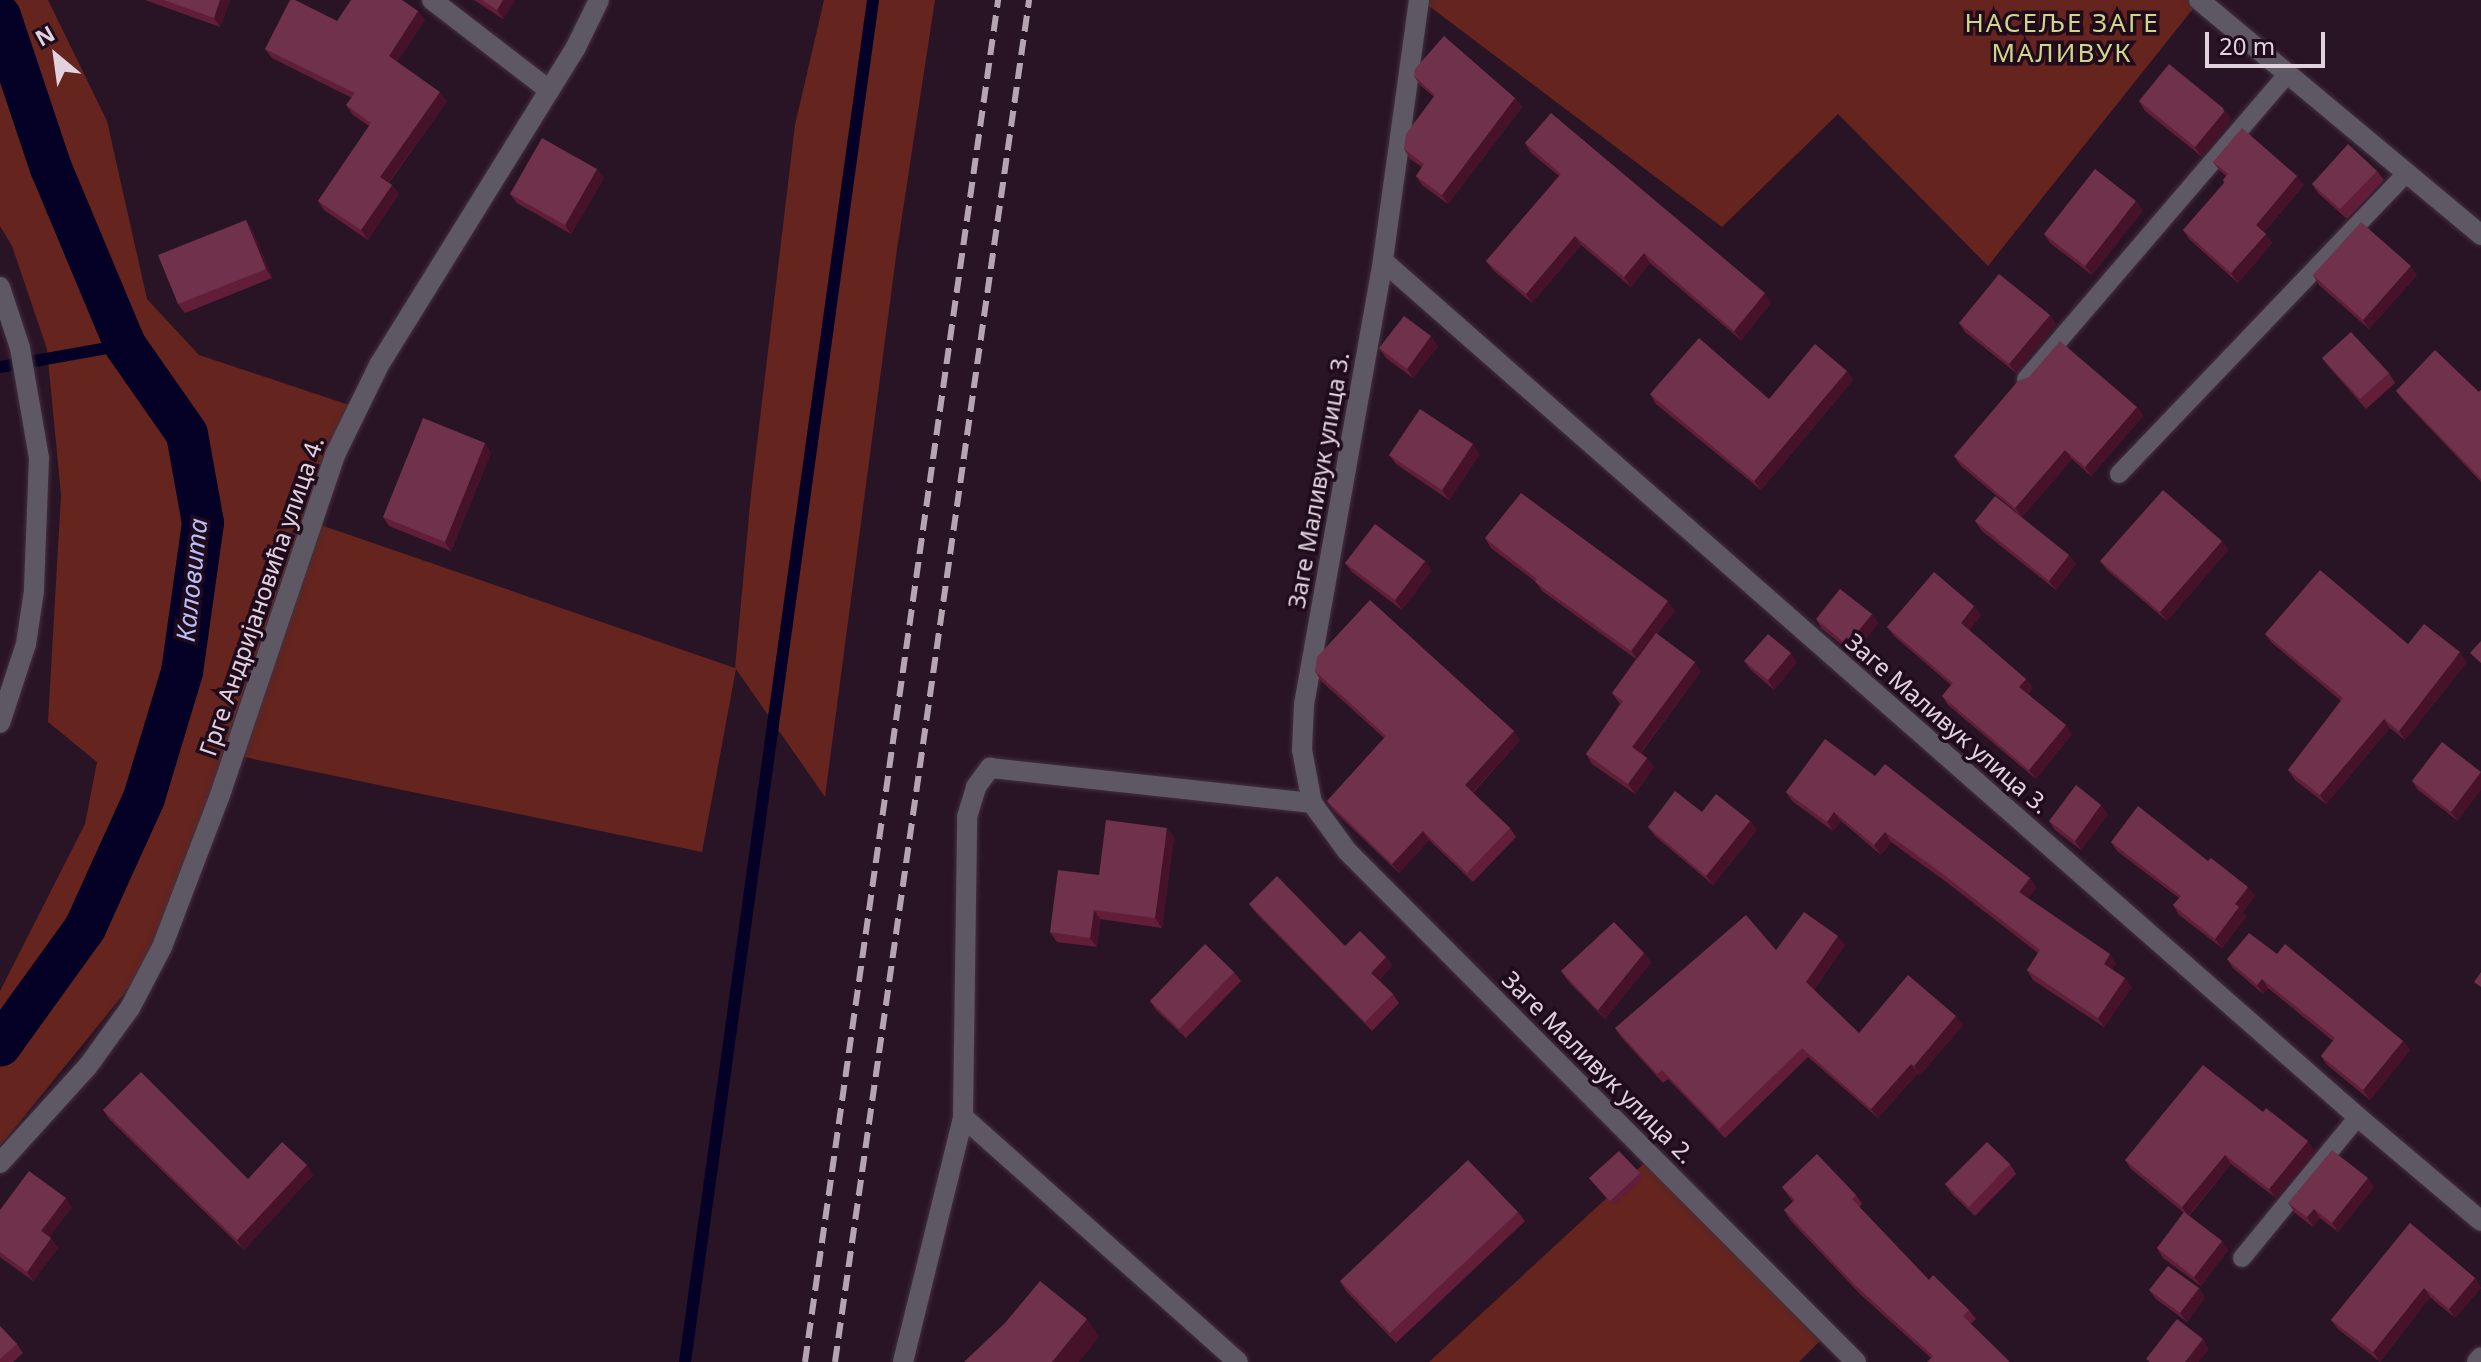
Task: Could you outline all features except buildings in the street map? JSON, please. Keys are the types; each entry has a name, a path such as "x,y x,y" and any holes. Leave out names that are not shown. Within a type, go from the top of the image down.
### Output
{"street":[{"path":"432,0 549,90"},
{"name":"Грге Андријановића улица 4.","path":"0,1163 88,1066 130,1008 162,947 219,798 335,455 379,365 549,90 599,0"},
{"name":"Заге Маливук улица 3.","path":"1312,803 1302,750 1304,704 1383,261 1419,0"},
{"path":"2199,0 2481,235"},
{"name":"Заге Маливук улица 3.","path":"1383,261 2358,1117 2481,1221"},
{"path":"0,287 20,348 39,458 34,591 26,644 0,723"},
{"path":"903,1362 963,1117 967,817 976,787 990,768 1312,803"},
{"name":"Заге Маливук улица 2.","path":"1312,803 1347,851 1856,1362"},
{"path":"963,1117 1238,1362"}],"lane":[{"path":"2026,379 2287,74"},
{"path":"2119,474 2407,173"},
{"path":"2242,1258 2358,1117"}],"shaded area":[{"path":"0,0 48,0 107,121 147,299 199,355 358,408 312,522 735,668 751,494 795,125 824,0 935,0 897,249 825,797 736,669 702,852 234,755 162,947 0,1146 0,991 85,824 97,762 48,722 61,495 47,349 12,246 0,226"},
{"path":"1421,0 2200,0 1988,266 1838,114 1722,227"},
{"path":"1651,1157 1826,1335 1799,1362 1429,1362"}],"waterway":[{"path":"685,1362 873,0"},
{"name":"Каловита","path":"0,16 51,168 125,345 187,434 203,523 182,672 144,798 85,928 0,1046"},
{"path":"0,367 125,345"}],"railway":[{"path":"805,1362 998,0"},
{"path":"835,1362 1029,0"}],"district":[{"name":"НАСЕЉЕ ЗАГЕ МАЛИВУК","path":"2062,38"}]}
